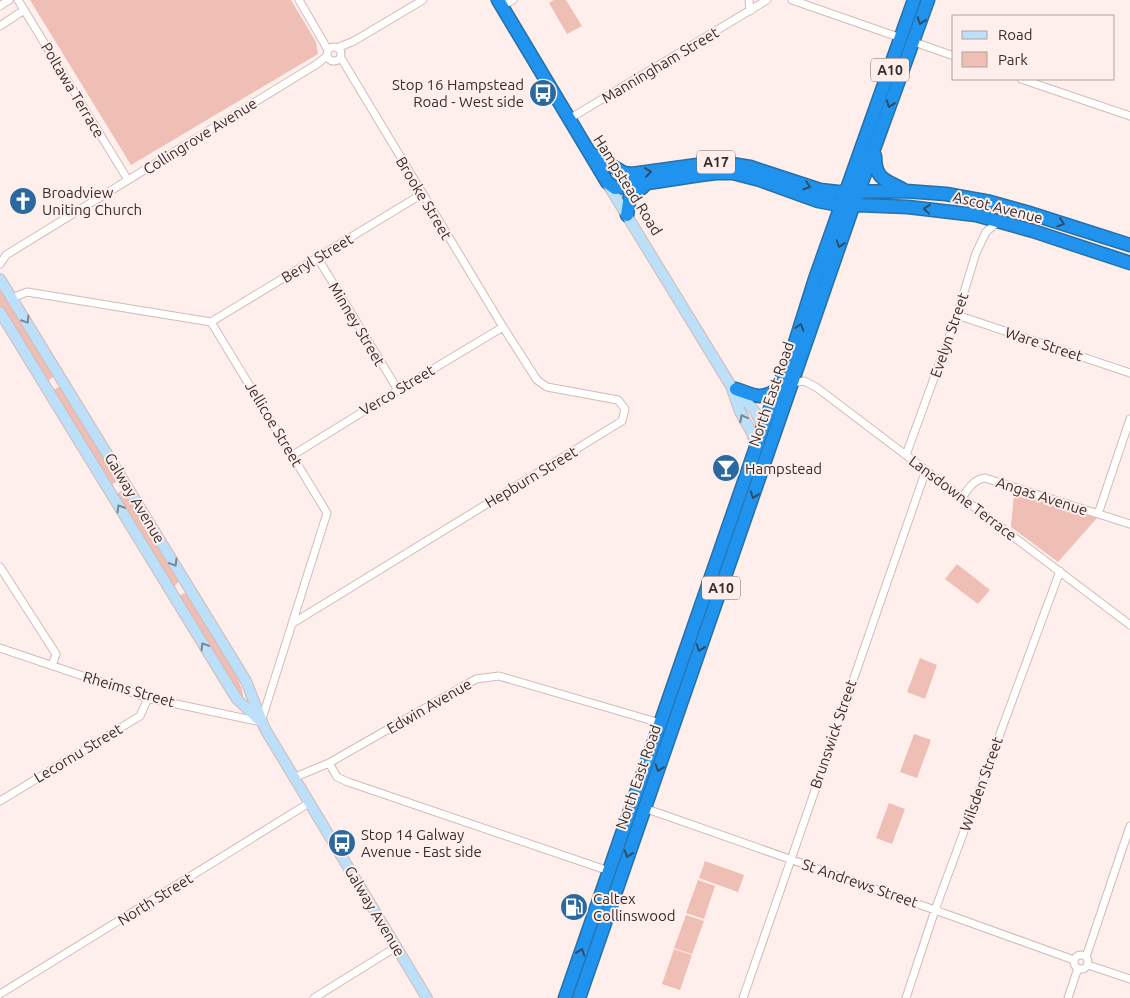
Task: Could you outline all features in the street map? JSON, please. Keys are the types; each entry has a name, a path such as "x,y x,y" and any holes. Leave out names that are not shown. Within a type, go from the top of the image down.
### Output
{"highway":[{"name":"North East Road","path":"565,998 763,427 848,205 860,191 908,40 914,0"},
{"name":"North East Road","path":"578,998 793,383 848,205 847,191 908,40 928,0"},
{"name":"Hampstead Road","path":"504,2 569,119 607,182"},
{"path":"875,146 876,172 883,179 906,191"},
{"name":"A17","path":"588,152 624,174 708,163 728,163 750,167 814,188 860,191"},
{"name":"A17","path":"607,182 615,188 700,175 733,173 760,180 818,201 848,205"},
{"path":"627,215 630,196 650,184"},
{"name":"Ascot Avenue","path":"860,191 906,191 946,194 990,202 1130,245"},
{"name":"Ascot Avenue","path":"848,205 931,209 976,215 1130,263"},
{"path":"734,387 760,397 767,396 778,389"},
{"path":"763,427 770,449"},
{"path":"632,804 644,808"}],"street":[{"path":"0,6 9,0"},
{"name":"Poltawa Terrace","path":"18,0 128,180"},
{"name":"Brooke Street","path":"299,0 321,36 346,68 502,327"},
{"name":"Collingrove Avenue","path":"0,264 3,256 423,0"},
{"path":"749,0 750,11"},
{"name":"Manningham Street","path":"569,119 767,0"},
{"path":"792,0 952,55"},
{"path":"0,26 24,10"},
{"path":"1024,80 1130,116"},
{"name":"Hampstead Road","path":"607,182 734,387 756,413 763,427"},
{"name":"Beryl Street","path":"211,322 422,194"},
{"name":"Evelyn Street","path":"906,455 957,316 976,253 986,232 1000,221"},
{"name":"Minney Street","path":"317,257 398,390"},
{"name":"Galway Avenue","path":"0,279 246,681 260,722 427,998"},
{"path":"12,298 28,292 211,322"},
{"name":"Galway Avenue","path":"0,312 237,699 260,722"},
{"name":"Ware Street","path":"957,316 1130,373"},
{"name":"Jellicoe Street","path":"211,322 327,513 260,722"},
{"name":"Verco Street","path":"293,456 502,327"},
{"name":"Hepburn Street","path":"293,622 622,421 625,409 618,400 547,387 537,380 502,327"},
{"name":"Lansdowne Terrace","path":"793,383 804,381 811,383 1130,625"},
{"name":"Hampstead Road","path":"734,387 740,412 752,433 756,449"},
{"path":"1098,514 1130,419"},
{"name":"Brunswick Street","path":"743,998 926,470"},
{"name":"Angas Avenue","path":"962,498 979,478 985,478 1130,524"},
{"path":"0,567 56,654 52,666"},
{"name":"Wilsden Street","path":"906,998 936,910 1060,572"},
{"name":"Rheims Street","path":"0,648 148,698 260,722"},
{"name":"Edwin Avenue","path":"293,778 329,763 476,679 499,676 660,723"},
{"name":"Lecornu Street","path":"0,801 140,716 148,698"},
{"path":"329,763 336,777 348,782 609,872"},
{"name":"North Street","path":"0,994 309,803"},
{"name":"St Andrews Street","path":"644,808 1074,960"},
{"path":"1088,965 1086,956 1130,826"},
{"path":"314,998 396,947"},
{"path":"1086,956 1080,955 1074,960 1075,965 1078,968 1084,969 1088,965"},
{"path":"1088,965 1130,979"},
{"path":"1068,998 1078,968"}],"green space":[{"path":"30,0 291,0 316,42 318,54 131,165"},
{"path":"554,0 566,0 582,26 567,34 549,3"},
{"path":"0,287 54,376 47,382 0,308"},
{"path":"58,387 61,388 117,478 116,482 111,485 54,390"},
{"path":"124,491 179,581 174,587 117,494"},
{"path":"1014,493 1097,518 1058,562 1011,527"},
{"path":"957,564 990,590 978,604 945,579"},
{"path":"187,593 229,662 242,688 243,696 241,696 229,679 179,596"},
{"path":"920,658 937,665 925,699 907,692"},
{"path":"914,734 931,740 917,778 900,772"},
{"path":"889,803 905,809 892,844 876,838"},
{"path":"705,861 744,875 738,892 699,878"},
{"path":"698,880 715,886 704,919 686,913"},
{"path":"686,915 704,921 692,954 674,948"},
{"path":"674,949 692,955 680,990 662,984"}],"place":[{"name":"Stop 16 Hampstead Road - West side","path":"543,93"},
{"name":"Broadview Uniting Church","path":"23,201"},
{"name":"Hampstead","path":"726,468"},
{"name":"Stop 14 Galway Avenue - East side","path":"342,843"},
{"name":"Caltex Collinswood","path":"574,907"}]}
